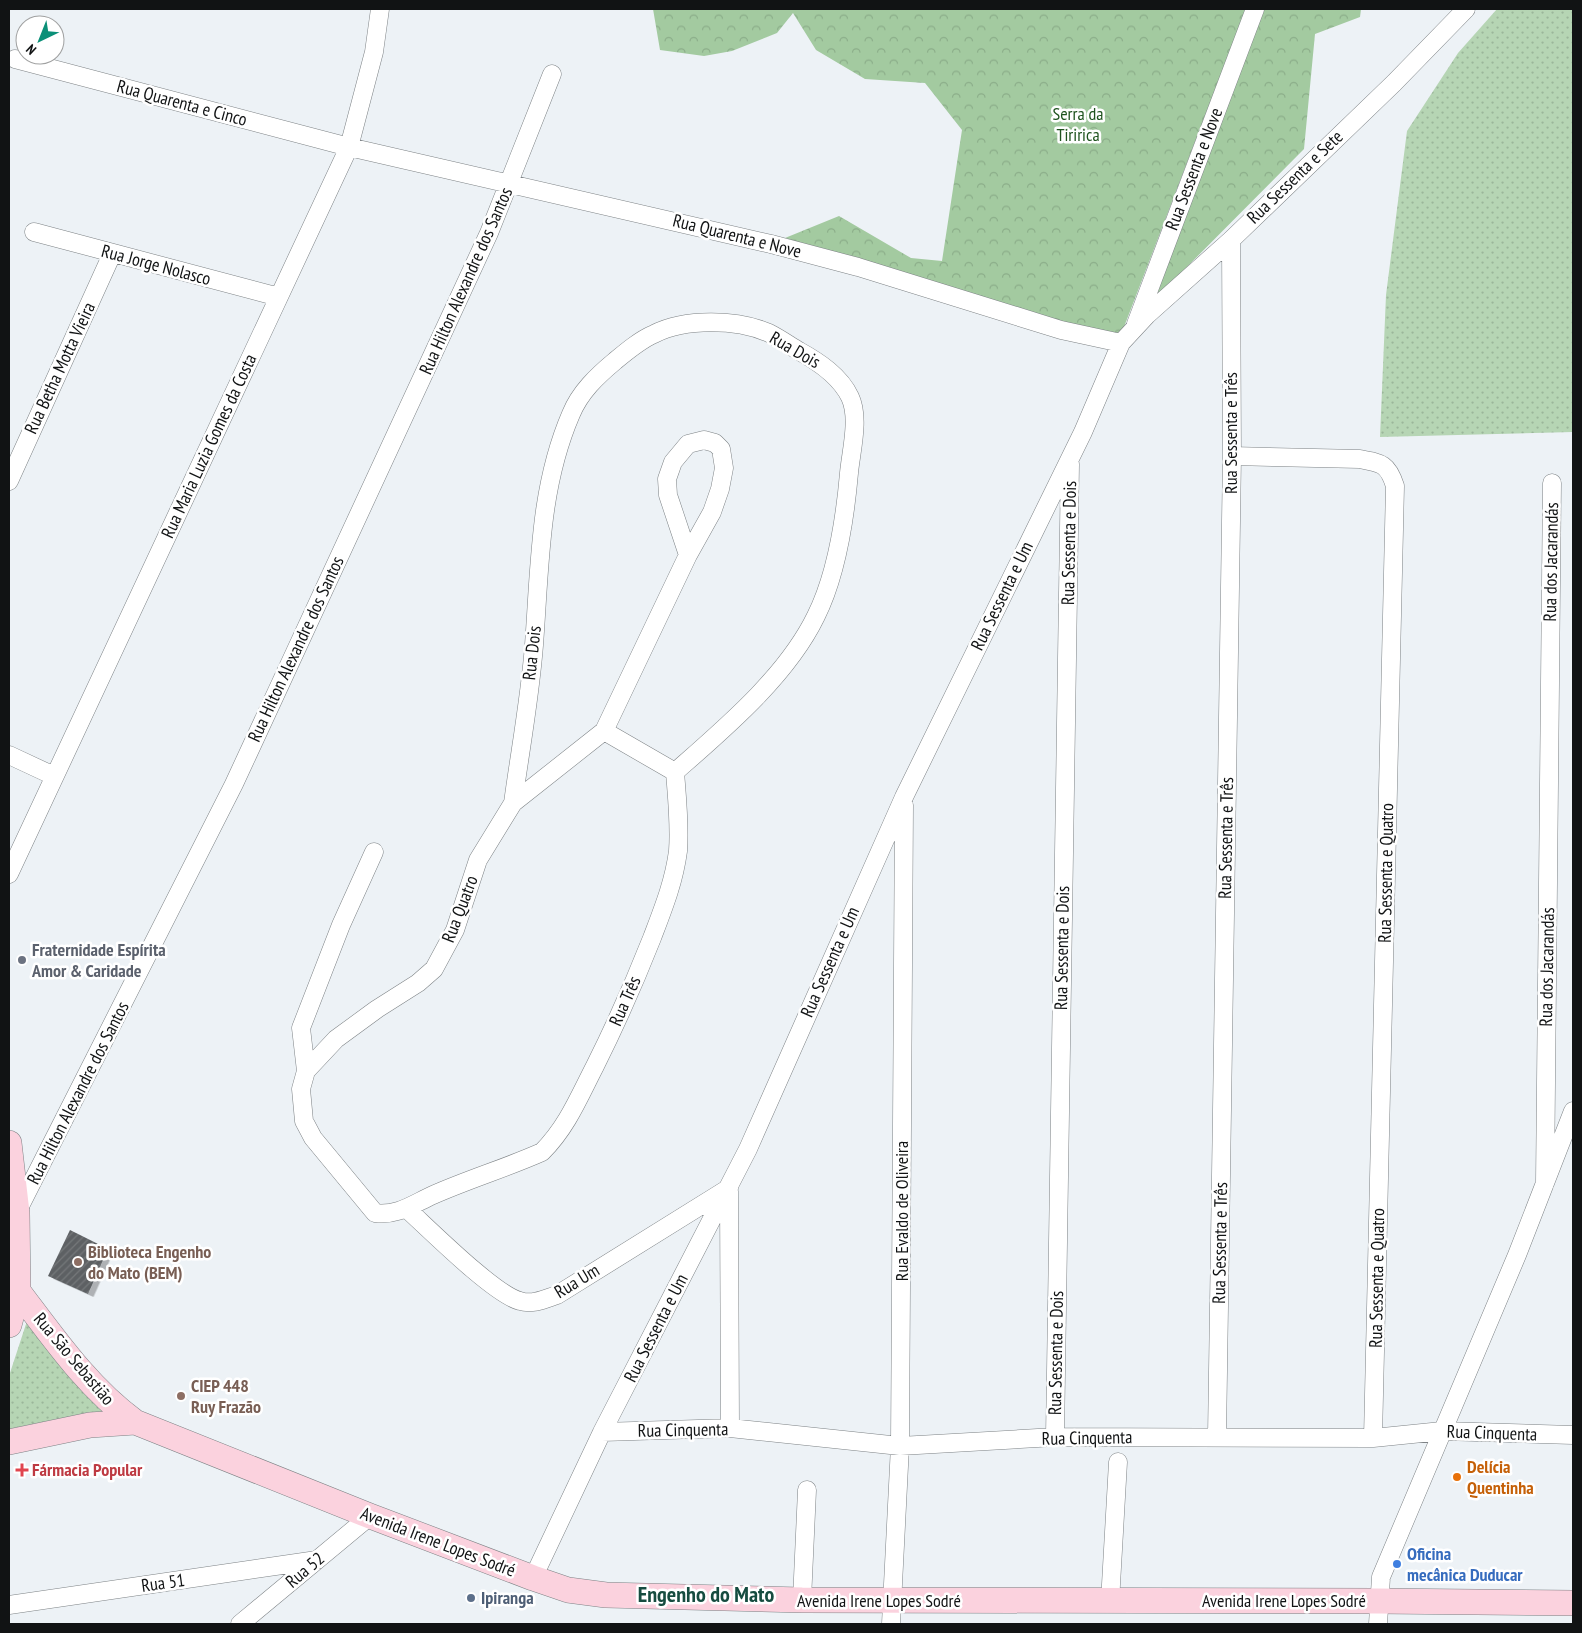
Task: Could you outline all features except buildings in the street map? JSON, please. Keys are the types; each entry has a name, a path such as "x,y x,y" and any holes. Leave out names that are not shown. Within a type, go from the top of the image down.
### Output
{"main road":[{"name":"Rua São Sebastião","path":"9,1143 17,1213 18,1291 9,1325"},
{"name":"Rua São Sebastião","path":"18,1291 69,1358 111,1404 135,1422"},
{"name":"Avenida Irene Lopes Sodré","path":"9,1442 90,1425 135,1422 370,1516 533,1578 568,1590 606,1595 802,1600 891,1612 1110,1602 1378,1612 1573,1603"}],"street":[{"name":"Rua Maria Luzia Gomes da Costa","path":"9,874 349,147 374,52 380,9"},
{"name":"Rua Sessenta e Nove","path":"1134,330 1255,9"},
{"name":"Rua Sessenta e Sete","path":"1121,343 1394,83 1466,9"},
{"name":"Rua Quarenta e Cinco","path":"39,65 349,147"},
{"name":"Rua Hilton Alexandre dos Santos","path":"17,1213 234,784 510,182 552,74"},
{"name":"Rua Quarenta e Nove","path":"349,147 510,182 771,244 858,267 1061,330 1121,343"},
{"name":"Rua Jorge Nolasco","path":"34,232 279,297"},
{"name":"Rua Sessenta e Três","path":"1218,1436 1232,456 1231,240"},
{"name":"Rua Betha Motta Vieira","path":"9,481 112,254"},
{"name":"Rua Dois","path":"513,803 533,649 541,525 553,462 571,413 582,393 597,375 625,352 654,333 694,322 726,323 767,332 821,363 844,387 852,401 854,420 845,520 835,562 816,616 790,657 735,720 675,772"},
{"name":"Rua Sessenta e Um","path":"533,1578 602,1432 729,1187 904,797 1070,458 1121,343"},
{"name":"Rua Quatro","path":"306,1071 336,1039 377,1008 418,983 434,969 455,930 478,860 513,803 604,731 688,556 712,512 720,489 724,468 721,449 715,443 704,440 688,444 673,462 667,479 668,495 688,556"},
{"name":"Rua Sessenta e Quatro","path":"1232,456 1360,459 1380,462 1390,472 1395,486 1373,1438"},
{"name":"Rua Sessenta e Dois","path":"1055,1438 1070,458"},
{"name":"Rua dos Jacarandás","path":"1378,1612 1381,1577 1517,1256 1545,1183 1552,483"},
{"path":"604,731 675,772"},
{"path":"9,755 54,776"},
{"name":"Rua Três","path":"407,1209 431,1196 542,1152 556,1138 568,1120 637,975 670,891 678,851 675,772"},
{"name":"Rua Evaldo de Oliveira","path":"891,1612 900,1446 904,797"},
{"path":"374,852 341,925 301,1028 306,1071 301,1089 301,1107 304,1121 314,1138 375,1213 384,1214 407,1209"},
{"path":"1545,1183 1573,1111"},
{"path":"729,1187 730,1428"},
{"name":"Rua Um","path":"407,1209 501,1292 520,1302 539,1302 557,1295 729,1187"},
{"name":"Rua Cinquenta","path":"602,1432 730,1428 900,1446 1055,1438 1218,1436 1373,1438 1442,1430 1573,1435"},
{"path":"1110,1602 1118,1462"},
{"path":"802,1600 808,1490"},
{"name":"Rua 52","path":"240,1624 370,1516"},
{"name":"Rua 51","path":"9,1605 316,1560"}],"green space":[{"name":"Serra da Tiririca","path":"653,9 1246,9 1119,340 1105,340 785,238 839,216 911,258 942,261 962,130 925,83 865,79 816,50 793,13 777,33 732,51 704,56 660,50"},
{"path":"1260,9 1361,9 1360,17 1315,34 1304,149 1155,299"},
{"path":"1497,9 1573,9 1573,432 1380,437 1386,295 1407,131 1458,53"},
{"path":"27,1321 113,1411 9,1435 9,1376"}],"place":[{"name":"Fraternidade Espírita Amor & Caridade","path":"22,960"},
{"name":"Biblioteca Engenho do Mato (BEM)","path":"78,1262"},
{"name":"CIEP 448 Ruy Frazão","path":"181,1396"},
{"name":"Fármacia Popular","path":"22,1470"},
{"name":"Delícia Quentinha","path":"1457,1477"},
{"name":"Oficina mecânica Duducar","path":"1397,1564"},
{"name":"Ipiranga","path":"471,1598"}],"district":[{"name":"Engenho do Mato","path":"706,1594"}]}
